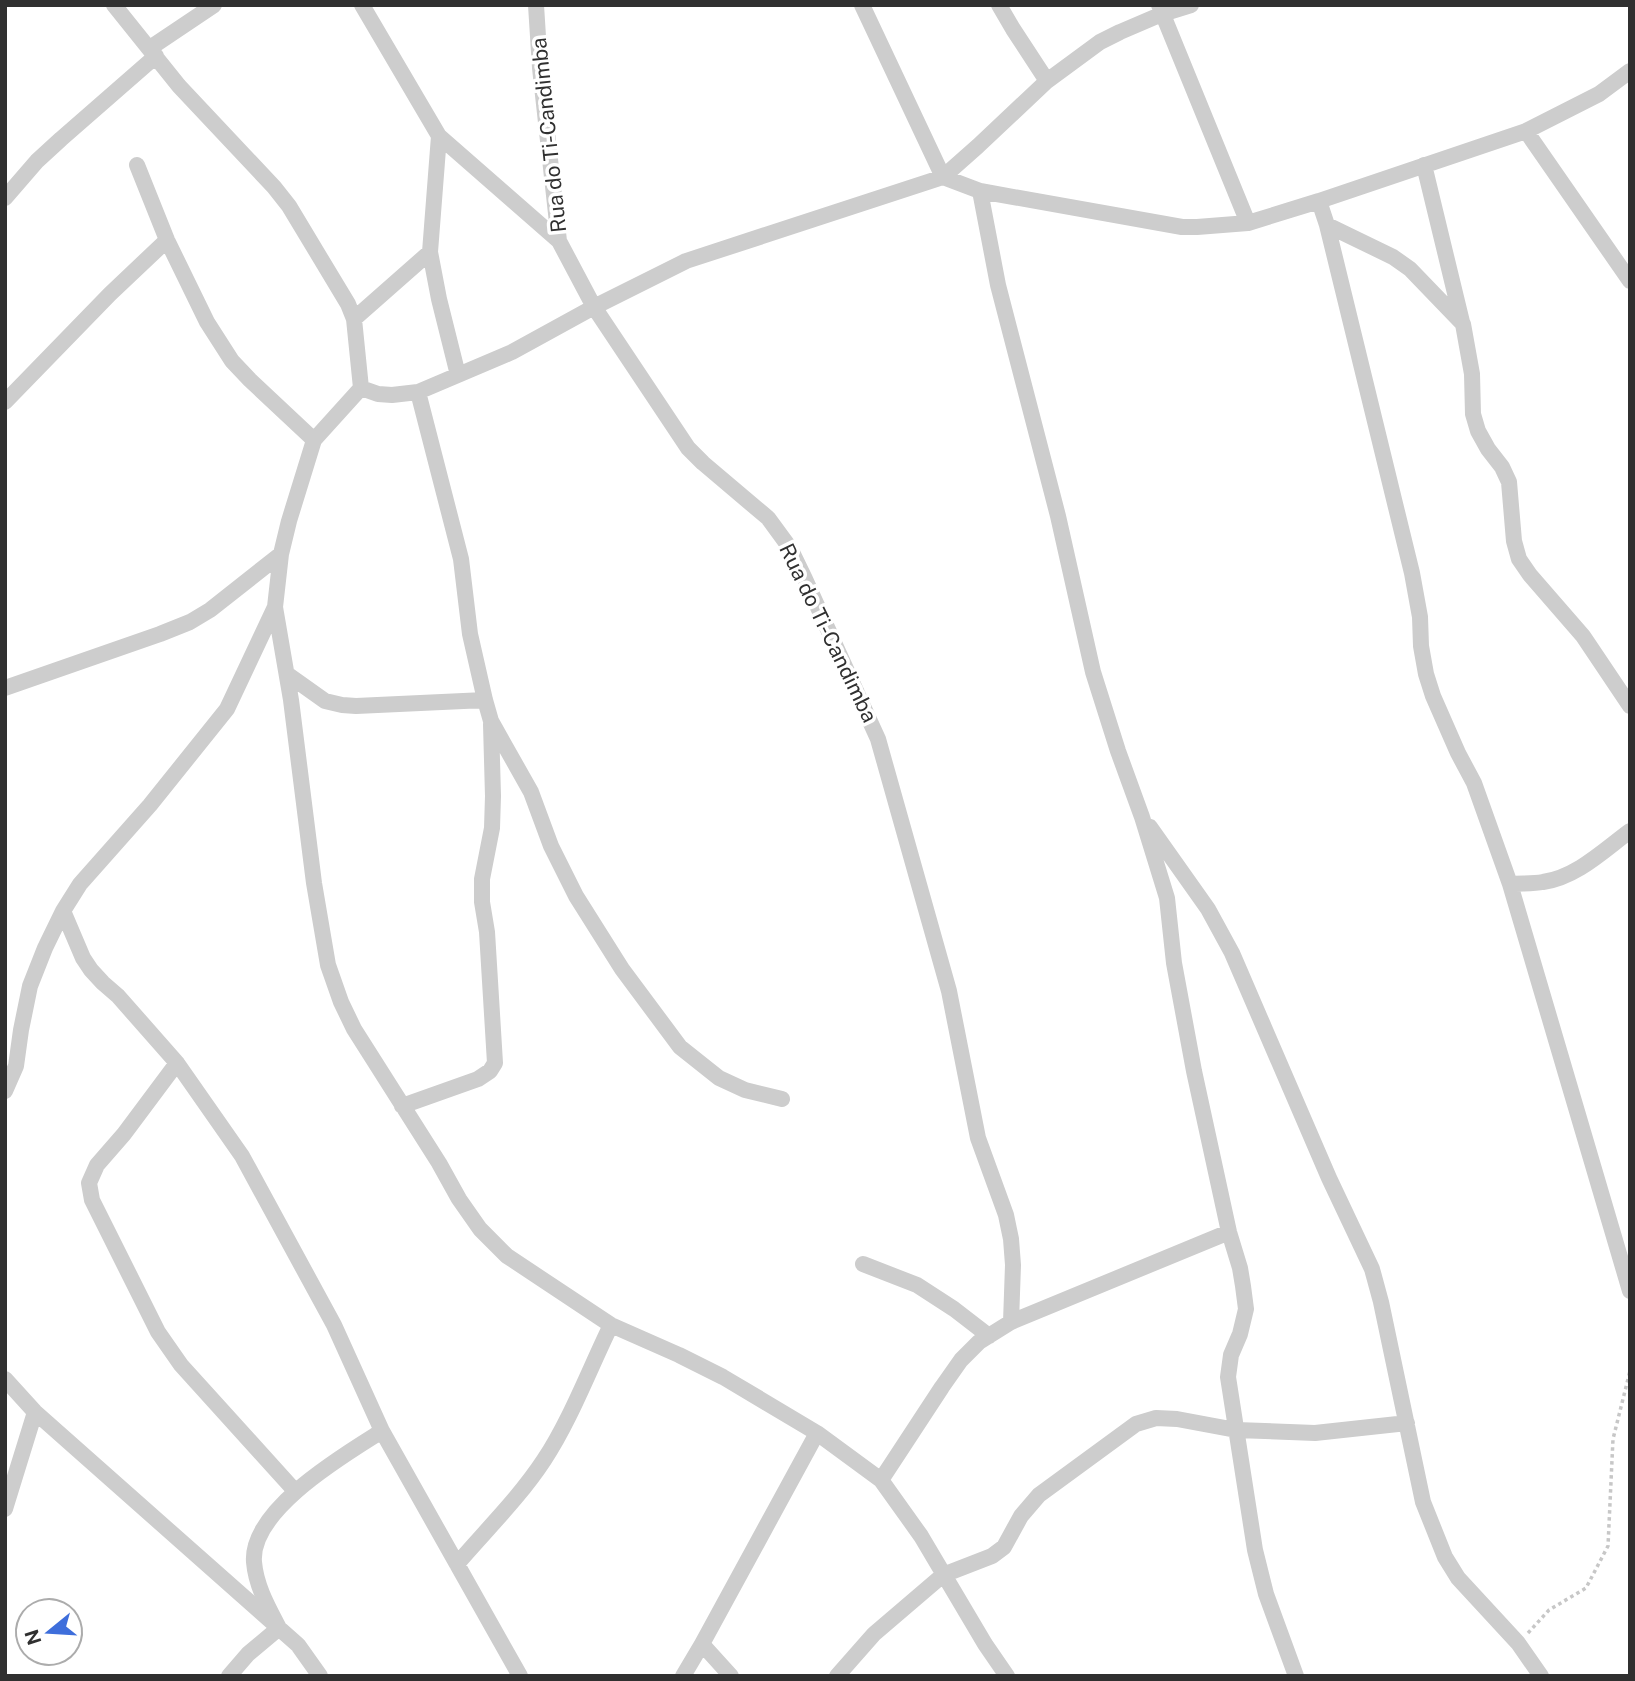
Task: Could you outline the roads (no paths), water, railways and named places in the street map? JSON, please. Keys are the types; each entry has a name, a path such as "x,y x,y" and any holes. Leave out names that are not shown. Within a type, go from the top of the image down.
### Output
{"street":[{"path":"114,5 179,86 289,206 338,285 354,319 362,388 314,440 281,554 275,607 328,965 354,1029 480,1229 507,1256 611,1325 723,1377 817,1433 881,1480 921,1535 985,1644 1007,1676"},
{"path":"5,198 37,161 153,52 214,5"},
{"path":"362,5 439,135 559,241"},
{"name":"Rua do Ti-Candimba","path":"536,5 540,68 559,241 594,307 688,448 768,518 790,548 878,739 949,992 978,1138 1006,1215 1013,1265 1011,1322"},
{"path":"862,5 943,177 980,191 1182,227 1248,223 1526,131 1599,94 1630,71"},
{"path":"999,5 1047,81"},
{"path":"362,388 378,394 392,395 418,392 512,352 686,261 943,177 1047,81 1100,42 1160,10 1191,5"},
{"path":"1160,10 1248,223"},
{"path":"1526,131 1630,281"},
{"path":"439,135 430,252 458,375"},
{"path":"1424,164 1463,324 1478,431 1509,482 1514,541 1519,559 1583,636 1630,706"},
{"path":"137,165 167,240 207,322 232,361 314,440"},
{"path":"980,191 998,285 1058,516 1093,672 1167,898 1174,963 1194,1071 1229,1232 1240,1268 1246,1309 1231,1355 1228,1377 1255,1550 1266,1594 1296,1676"},
{"path":"1319,201 1412,573 1426,674 1458,753 1474,783 1510,884 1630,1292"},
{"path":"1327,225 1393,257 1410,269 1463,324"},
{"path":"5,402 110,294 167,240"},
{"path":"354,319 430,252"},
{"path":"418,392 461,559 470,634 491,721 531,792 551,846 576,896 622,968 680,1047 719,1078 745,1090 782,1099"},
{"path":"5,688 190,622 210,610 281,554"},
{"path":"5,1091 16,1066 30,986 63,911 80,884 150,806 227,709 275,607"},
{"path":"287,674 325,701 342,705 485,700"},
{"path":"402,1107 478,1079 490,1071 495,1063 487,932 482,902 482,878 492,828 494,796 491,721"},
{"path":"1142,817 1220,928 1329,1178 1372,1269 1423,1502 1445,1557 1458,1578 1518,1643 1541,1676"},
{"path":"1510,884 1543,883 1561,878 1574,872 1630,831"},
{"path":"63,911 91,970 118,996 177,1063 242,1156 334,1325 382,1431 520,1676"},
{"path":"177,1063 124,1134 97,1165 89,1184 92,1200 169,1349 295,1491"},
{"path":"881,1480 961,1360 979,1342 1011,1322 1229,1232"},
{"path":"863,1265 917,1285 989,1336"},
{"path":"457,1564 544,1460 611,1325"},
{"path":"5,1380 35,1412 279,1628 298,1646 320,1676"},
{"path":"5,1509 35,1412"},
{"path":"837,1676 874,1634 943,1575 992,1556 1004,1547 1021,1516 1039,1495 1136,1424 1156,1418 1177,1419 1236,1430 1315,1433 1407,1423"},
{"path":"279,1628 257,1582 253,1560 265,1526 295,1491 318,1472 382,1431"},
{"path":"683,1676 817,1433"},
{"path":"229,1676 248,1654 279,1628"},
{"path":"702,1644 732,1676"}]}
